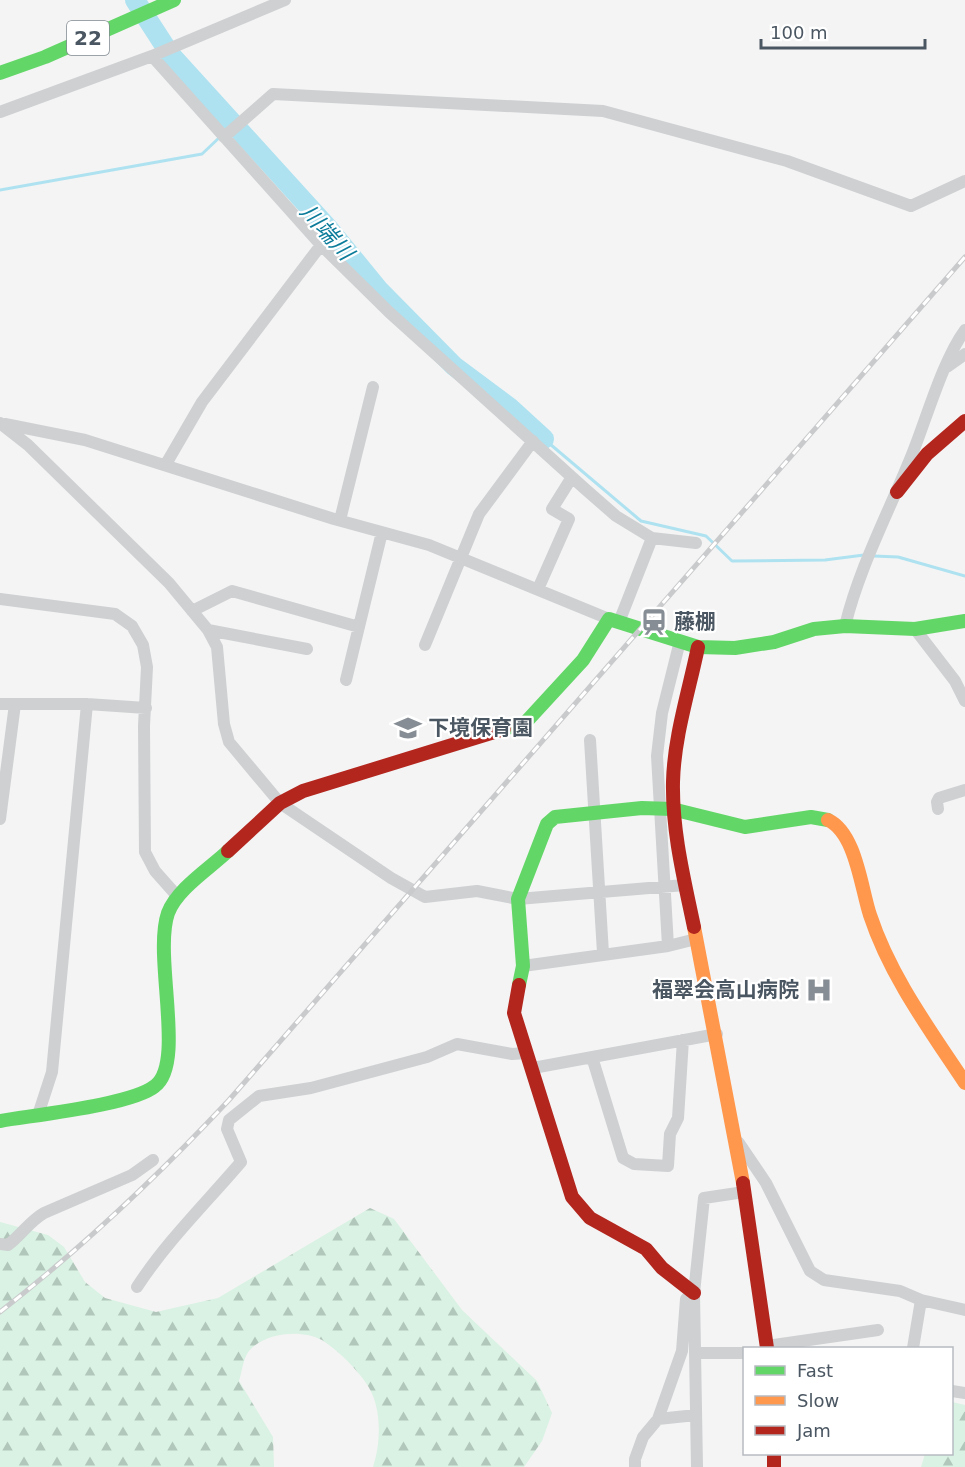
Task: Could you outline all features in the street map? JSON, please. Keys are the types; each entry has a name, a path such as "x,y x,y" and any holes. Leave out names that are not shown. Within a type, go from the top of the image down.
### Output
{"street":[{"name":"22","path":"0,73 45,57 174,0"},
{"path":"0,112 152,56 285,0"},
{"path":"152,56 321,245 389,312 572,477 616,516 652,538 696,543"},
{"path":"224,137 273,94 603,111 787,161 911,206 965,180"},
{"path":"166,464 202,402 321,245"},
{"path":"845,626 867,556 897,492 946,368 965,330"},
{"path":"946,368 965,354"},
{"path":"340,520 373,387"},
{"path":"897,492 911,469 932,447 965,422"},
{"path":"0,423 85,440 340,520 429,545 614,620 698,647 735,648 774,642 814,629 845,626 915,629 965,621"},
{"path":"0,423 28,445 169,583 208,630 217,647 225,724 230,742 280,803 391,878 425,897 477,891 518,899 685,885"},
{"path":"425,645 479,514 533,441"},
{"path":"538,589 569,519 552,509 572,477"},
{"path":"346,680 382,532"},
{"path":"1,1122 146,1094 166,1073 170,1049 162,951 165,924 178,897 280,803 303,791 526,722 583,660 614,620 652,538"},
{"path":"192,611 232,591 359,627"},
{"path":"0,599 115,614 132,626 143,645 147,667 145,852 155,871 178,897"},
{"path":"915,629 955,681 965,701"},
{"path":"208,630 307,649"},
{"path":"668,946 658,809 657,756 662,713 680,641"},
{"path":"698,647 676,749 674,809 685,885 738,1141 767,1347 878,1330"},
{"path":"0,819 15,704"},
{"path":"0,705 87,704 146,708"},
{"path":"38,1114 51,1072 87,704"},
{"path":"590,740 597,892 603,953"},
{"path":"938,809 939,798 965,790"},
{"path":"694,1293 662,1268 646,1249 590,1218 572,1197 514,1013 523,966 518,899 547,824 555,817 593,810 674,809 734,825 757,827 813,818 829,820 838,828 848,845 873,926 898,976 965,1083"},
{"path":"523,966 603,953 668,946 696,939"},
{"path":"533,1068 717,1034"},
{"path":"592,1057 623,1158 634,1164 668,1166 670,1134 678,1118 683,1040"},
{"path":"137,1287 156,1257 241,1162 227,1129 229,1120 259,1096 311,1088 417,1060 457,1044 512,1054 527,1053"},
{"path":"738,1141 766,1183 810,1271 824,1280 900,1291 921,1300 965,1310"},
{"path":"0,1244 8,1245 22,1234 35,1218 44,1213 132,1175 153,1160"},
{"path":"697,1467 694,1293 705,1198 744,1192"},
{"path":"635,1467 635,1460 643,1437 658,1419 682,1351 686,1299 694,1293"},
{"path":"913,1347 921,1300"},
{"path":"695,1353 743,1353"},
{"path":"658,1419 696,1415"}],"green space":[{"path":"370,1208 394,1219 462,1310 537,1381 552,1413 542,1441 524,1467 373,1467 378,1447 379,1426 376,1405 368,1386 341,1355 322,1340 304,1334 284,1334 264,1340 249,1351 245,1357 239,1381 273,1437 274,1467 0,1467 0,1222 48,1235 64,1247 85,1282 105,1298 156,1312 218,1298"},
{"path":"953,1402 965,1405 965,1467 921,1467 925,1455 953,1455"}],"waterway":[{"name":"川端川","path":"135,0 170,54 329,229 379,290 454,366 509,407 544,439"},
{"path":"0,190 202,154 221,136"},
{"path":"544,439 641,521 706,536 732,561 825,560 864,555"},
{"path":"874,556 898,557 965,576"}],"railway":[{"path":"0,1312 119,1210 229,1100 965,257"}],"traffic: fast":[{"path":"0,73 45,57 174,0"},
{"path":"504,729 526,722 583,660 609,619 698,647 735,648 774,642 814,629 845,626 915,629 965,621"},
{"path":"519,985 523,966 518,899 547,824 555,817 642,808 672,809 745,827 811,817 828,820"},
{"path":"0,1121 105,1104 143,1093 155,1086 164,1074 168,1055 169,1032 164,955 164,932 168,913 178,896 228,851"}],"traffic: slow":[{"path":"828,820 845,837 851,849 870,915 888,960 925,1023 965,1083"},
{"path":"694,927 743,1183"}],"traffic: jam":[{"path":"897,492 927,454 965,421"},
{"path":"694,927 677,837 673,782 679,731 698,647"},
{"path":"228,851 280,803 303,791 504,729"},
{"path":"519,985 514,1013 572,1197 590,1218 646,1249 662,1268 694,1293"},
{"path":"743,1183 767,1347"},
{"path":"774,1455 774,1467"}],"place":[{"name":"藤棚","path":"654,622"},
{"name":"下境保育園","path":"408,728"},
{"name":"福翠会高山病院","path":"819,990"}]}
